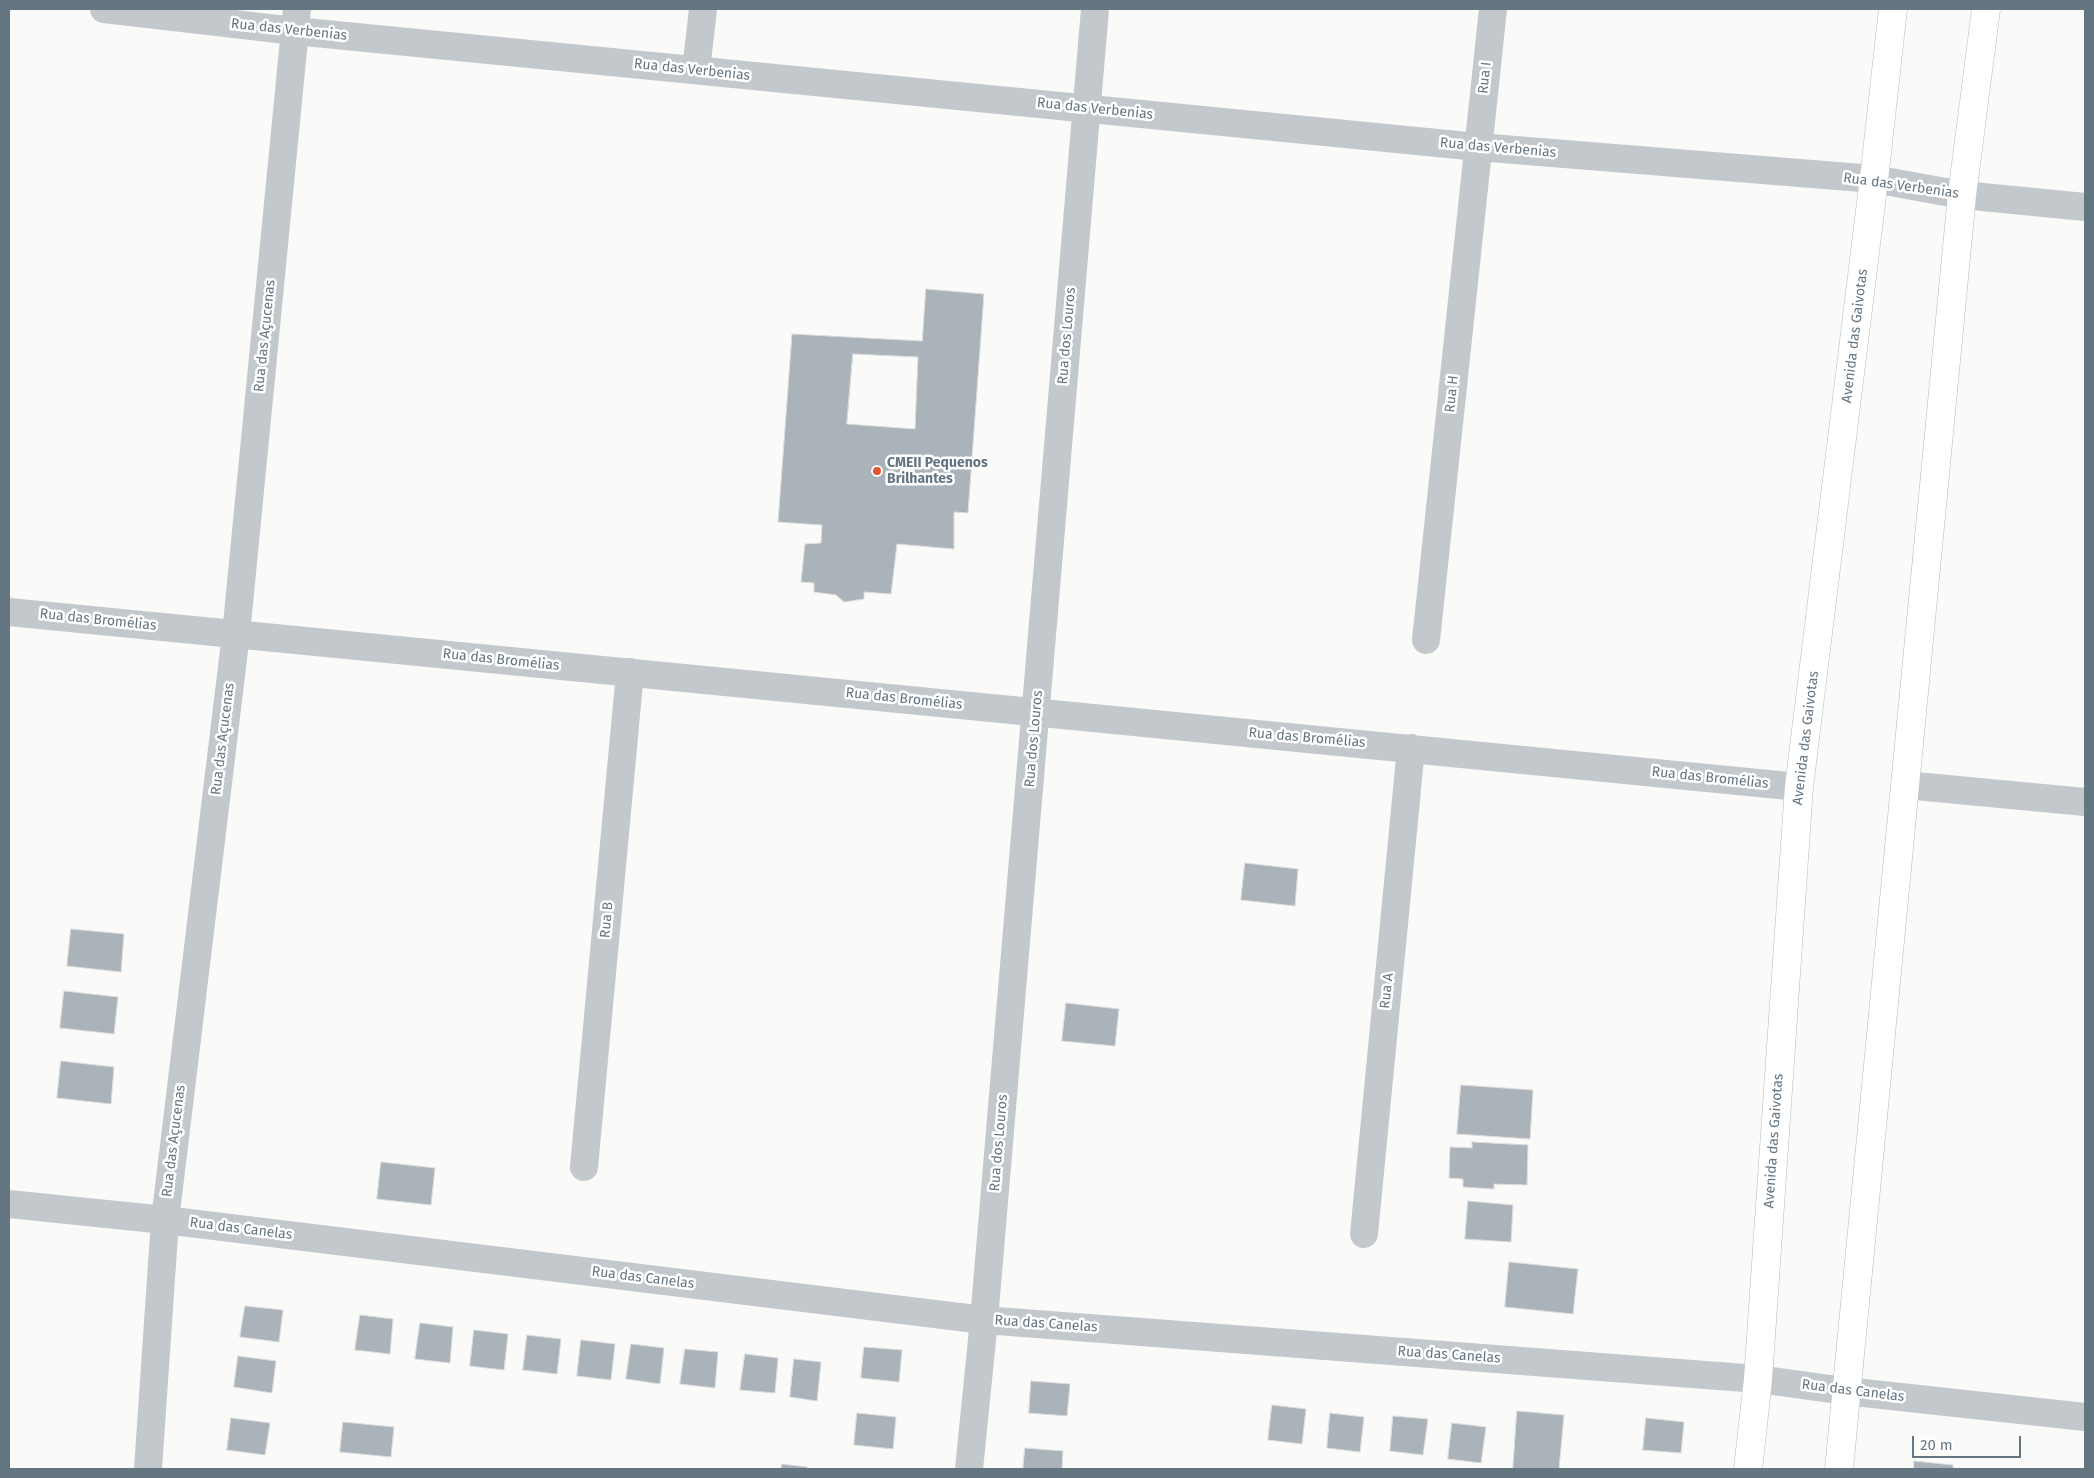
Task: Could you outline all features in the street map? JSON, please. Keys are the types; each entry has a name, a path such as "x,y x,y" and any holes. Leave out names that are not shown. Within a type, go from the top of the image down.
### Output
{"street":[{"name":"Rua das Verbenias","path":"104,9 296,20 696,70 1478,147 1874,179 1962,195 2085,207"},
{"path":"696,70 703,9"},
{"name":"Rua dos Louros","path":"969,1469 984,1320 1095,9"},
{"name":"Rua I","path":"1478,147 1492,9"},
{"name":"Avenida das Gaivotas","path":"1748,1469 1758,1379 1799,787 1874,179 1893,9"},
{"path":"1838,1469 1962,195 1986,9"},
{"name":"Rua das Açucenas","path":"148,1469 165,1220 236,634 296,20"},
{"name":"Rua H","path":"1426,640 1478,147"},
{"name":"Rua das Bromélias","path":"9,612 1799,787"},
{"name":"Rua B","path":"584,1167 630,672"},
{"name":"Rua A","path":"1364,1234 1411,748"},
{"path":"1905,785 2085,802"},
{"name":"Rua das Canelas","path":"9,1204 165,1220 984,1320 1758,1379 1846,1391 2085,1417"}],"building":[{"name":"CMEII Pequenos Brilhantes","path":"926,289 984,294 968,513 954,512 954,549 897,544 891,594 864,592 864,599 844,602 836,595 814,592 814,583 801,582 805,544 821,543 822,525 778,522 792,334 922,341","holes":["853,354 918,357 915,429 847,424"]},
{"path":"1245,863 1298,869 1295,906 1241,900"},
{"path":"71,929 124,934 121,972 67,966"},
{"path":"64,991 118,997 114,1034 60,1028"},
{"path":"1066,1003 1119,1009 1115,1046 1062,1041"},
{"path":"61,1061 114,1067 111,1104 57,1098"},
{"path":"1461,1085 1533,1090 1530,1139 1457,1134"},
{"path":"1472,1142 1528,1145 1527,1185 1494,1184 1494,1189 1463,1187 1463,1179 1449,1178 1450,1147 1472,1148"},
{"path":"381,1162 435,1168 431,1205 377,1199"},
{"path":"1468,1201 1513,1205 1511,1242 1465,1239"},
{"path":"1509,1262 1578,1269 1573,1314 1505,1307"},
{"path":"245,1306 283,1310 279,1342 240,1337"},
{"path":"360,1315 393,1319 390,1354 355,1350"},
{"path":"420,1323 453,1327 450,1363 415,1359"},
{"path":"474,1330 508,1334 504,1370 470,1366"},
{"path":"527,1335 561,1339 557,1374 523,1370"},
{"path":"581,1340 615,1344 611,1380 577,1376"},
{"path":"631,1344 664,1348 660,1384 626,1379"},
{"path":"864,1347 902,1350 899,1382 861,1378"},
{"path":"685,1349 718,1352 715,1388 680,1384"},
{"path":"745,1354 778,1358 775,1393 740,1390"},
{"path":"238,1356 276,1361 272,1393 234,1387"},
{"path":"794,1359 821,1362 817,1401 790,1397"},
{"path":"1031,1381 1070,1384 1067,1416 1029,1413"},
{"path":"1272,1405 1306,1409 1302,1444 1268,1440"},
{"path":"1517,1411 1564,1415 1559,1469 1513,1469"},
{"path":"857,1413 896,1417 893,1449 854,1445"},
{"path":"1330,1413 1364,1417 1360,1452 1327,1448"},
{"path":"1393,1416 1428,1419 1423,1455 1390,1451"},
{"path":"231,1418 270,1423 265,1455 227,1450"},
{"path":"1646,1418 1684,1422 1681,1453 1643,1450"},
{"path":"343,1422 394,1427 391,1457 340,1452"},
{"path":"1452,1423 1486,1427 1481,1463 1448,1459"},
{"path":"1025,1448 1063,1451 1062,1469 1023,1469"},
{"path":"1914,1461 1953,1465 1953,1469 1914,1469"},
{"path":"782,1464 807,1467 807,1469 781,1469"}],"place":[{"name":"CMEII Pequenos Brilhantes","path":"877,471"}]}
